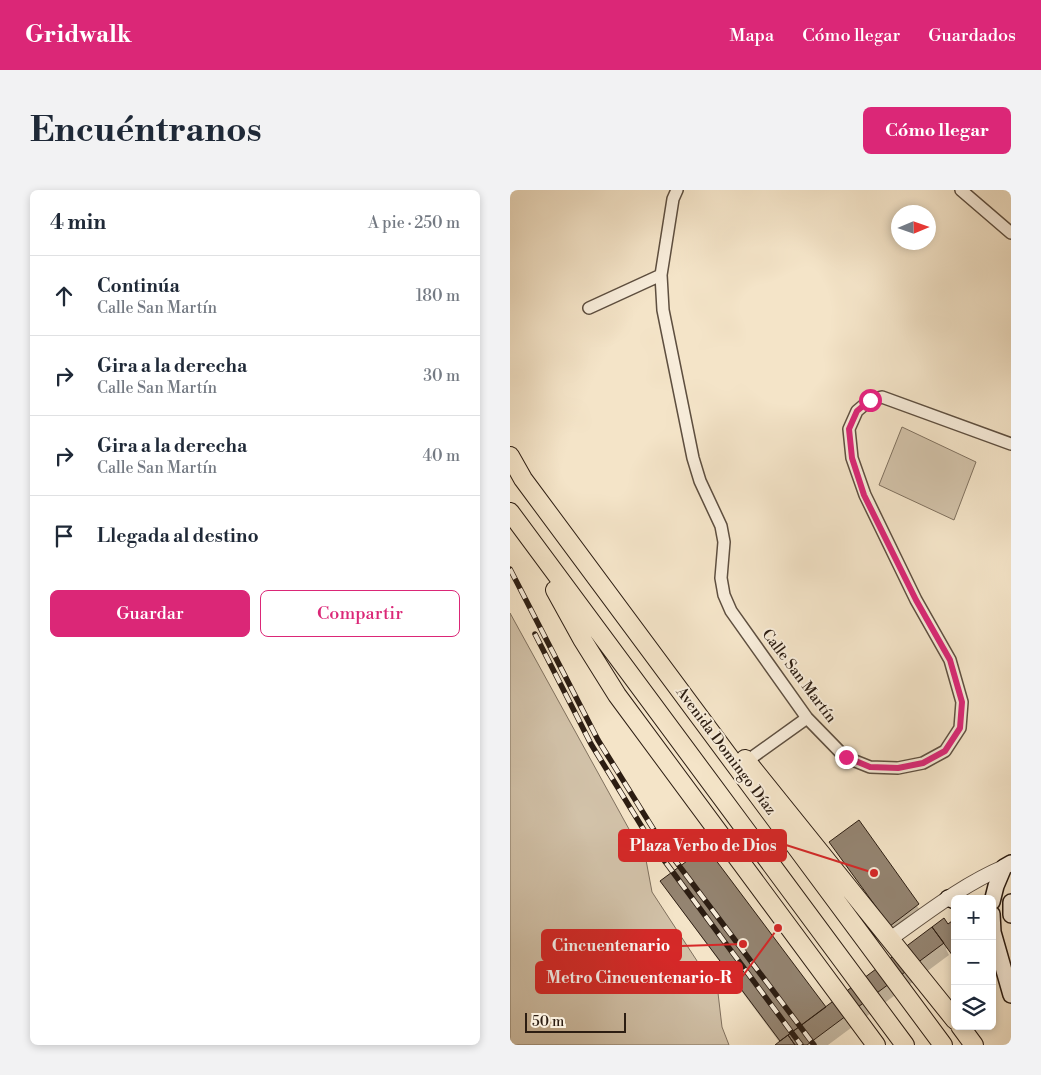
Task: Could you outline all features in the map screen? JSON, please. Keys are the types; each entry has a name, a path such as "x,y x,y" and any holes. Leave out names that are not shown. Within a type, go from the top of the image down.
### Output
{"main road":[{"name":"Avenida Domingo Díaz","path":"510,456 523,479 944,1045"},
{"name":"Avenida Domingo Díaz","path":"510,512 905,1045"},
{"path":"522,530 582,639 617,695 876,1045"},
{"path":"582,559 652,642 951,1015"},
{"path":"994,895 996,886 1007,865"},
{"path":"1011,902 1011,916"},
{"path":"994,940 1011,995"},
{"path":"963,1030 974,1045"}],"street":[{"name":"Calle San Martín","path":"677,190 673,199 662,275 663,310 693,458 700,481 721,526 724,542 721,578 724,595 731,611 807,718 846,757 870,767 898,768 923,763 945,751 960,728 962,702 950,660 916,600 864,495 852,458 849,429 857,411 870,400 882,397 1011,444"},
{"path":"961,190 1011,233"},
{"path":"589,308 662,275"},
{"path":"747,761 807,718"},
{"path":"957,895 982,876 1007,865"},
{"path":"890,939 951,900"}],"shaded area":[{"path":"902,427 976,462 954,520 879,485"},
{"path":"510,613 646,860 652,892 718,993 722,1027 729,1045 510,1045"}],"building":[{"path":"859,820 919,904 890,926 829,842"},
{"path":"706,847 826,1007 780,1041 660,881"},
{"path":"944,918 948,924 951,922 951,953 932,927"},
{"path":"932,927 944,943 807,1045 795,1045 788,1035"},
{"path":"788,1035 795,1045 775,1045 780,1041"}],"railway":[{"path":"510,569 598,740 662,843 814,1045"},
{"path":"535,634 591,744 655,848 801,1045"}],"place":[{"name":"Plaza Verbo de Dios","path":"874,873"},
{"name":"Metro Cincuentenario-R","path":"778,928"},
{"name":"Cincuentenario","path":"743,944"}],"route":[{"path":"846,757 870,767 898,768 923,763 945,751 960,728 962,702 950,660 916,600 864,495 852,458 849,429 857,411 870,400"}]}
